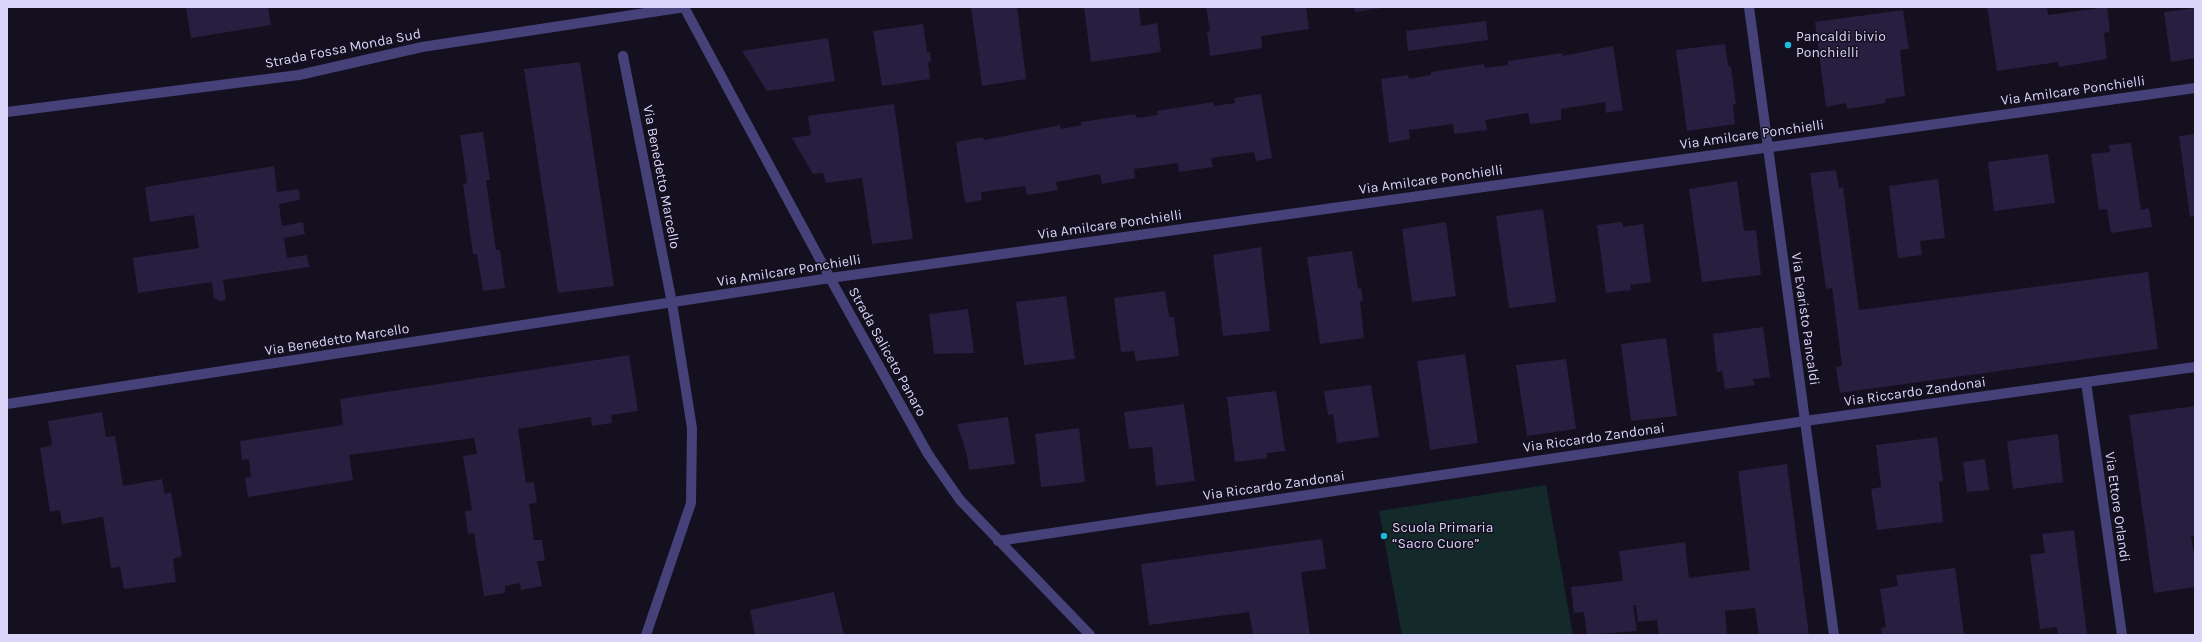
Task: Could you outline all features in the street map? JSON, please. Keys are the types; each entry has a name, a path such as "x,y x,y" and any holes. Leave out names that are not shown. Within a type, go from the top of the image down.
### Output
{"street":[{"name":"Strada Fossa Monda Sud","path":"7,112 299,75 422,46 684,7"},
{"name":"Strada Saliceto Panaro","path":"684,7 830,278 928,454 960,500 1090,635"},
{"name":"Via Evaristo Pancaldi","path":"1749,7 1834,635"},
{"name":"Via Benedetto Marcello","path":"623,56 672,304 692,428 691,503 646,635"},
{"name":"Via Amilcare Ponchielli","path":"672,304 830,278 2195,88"},
{"name":"Via Benedetto Marcello","path":"7,404 672,304"},
{"name":"Via Riccardo Zandonai","path":"998,541 1805,421 2195,368"},
{"name":"Via Ettore Orlandi","path":"2086,382 2122,635"}],"green space":[{"path":"1546,485 1573,635 1402,635 1379,511"}],"building":[{"path":"186,7 268,7 271,25 191,38"},
{"path":"971,7 1017,7 1026,79 982,86"},
{"path":"1084,7 1139,7 1141,26 1157,23 1161,52 1091,62"},
{"path":"1206,7 1306,7 1309,29 1261,36 1262,48 1210,56 1207,32 1210,31"},
{"path":"1354,7 1382,7 1382,8 1355,12"},
{"path":"1987,7 2047,7 2048,15 2107,7 2110,32 2104,33 2107,59 2059,67 2058,62 1997,71"},
{"path":"2195,8 2195,58 2171,62 2164,12"},
{"path":"1903,10 1909,49 1900,50 1905,96 1885,99 1886,103 1847,109 1846,103 1826,107 1815,22"},
{"path":"1486,21 1488,40 1408,51 1406,31"},
{"path":"923,24 927,52 930,52 931,62 928,62 930,79 882,86 873,31"},
{"path":"828,38 835,81 803,86 767,91 742,51"},
{"path":"1725,44 1728,66 1731,67 1736,104 1733,105 1735,124 1687,131 1676,50"},
{"path":"1613,46 1623,110 1606,113 1605,102 1561,109 1561,120 1530,124 1528,113 1485,120 1487,130 1454,134 1453,124 1409,130 1410,139 1389,143 1381,79 1408,75 1409,79 1431,75 1431,72 1484,64 1485,68 1508,65 1508,61 1562,53 1563,56"},
{"path":"580,62 614,286 558,293 524,69"},
{"path":"1261,94 1272,158 1256,161 1254,152 1211,158 1213,167 1179,172 1178,163 1134,169 1135,178 1102,184 1100,174 1056,182 1058,190 1027,195 1025,186 981,192 982,200 965,203 956,142 983,137 984,140 1060,125 1061,129 1082,125 1081,122 1135,114 1137,118 1158,115 1157,111 1213,102 1214,106 1235,103 1234,98"},
{"path":"894,104 913,239 872,244 862,178 826,183 823,173 813,174 792,138 811,135 808,116"},
{"path":"483,132 490,180 486,180 496,250 500,250 505,288 483,291 477,254 473,254 463,184 467,183 460,135"},
{"path":"2195,134 2195,216 2190,217 2179,136"},
{"path":"2131,143 2141,210 2149,208 2152,227 2111,233 2107,209 2099,210 2091,154 2110,152 2109,145"},
{"path":"2048,154 2055,203 1994,211 1988,162"},
{"path":"274,166 277,192 299,189 300,200 279,204 282,226 303,222 305,234 284,238 287,258 307,255 309,267 223,280 226,299 221,302 214,298 212,282 138,293 133,258 199,248 194,215 150,222 145,187"},
{"path":"1836,170 1839,188 1843,187 1859,310 2148,272 2158,349 1840,393 1836,367 1842,366 1832,288 1826,289 1810,173"},
{"path":"1938,179 1945,238 1920,241 1922,255 1898,258 1889,186"},
{"path":"1737,181 1744,231 1756,230 1761,275 1702,282 1689,189"},
{"path":"1543,209 1556,302 1509,308 1496,216"},
{"path":"1446,222 1456,296 1412,302 1402,229"},
{"path":"1622,222 1623,227 1643,224 1651,282 1630,285 1631,290 1606,293 1597,225"},
{"path":"1261,247 1270,331 1223,336 1213,255"},
{"path":"1352,251 1358,289 1361,288 1363,301 1360,302 1364,338 1320,344 1307,257"},
{"path":"1165,291 1169,317 1174,317 1179,356 1136,361 1134,351 1121,352 1114,298"},
{"path":"1066,296 1075,359 1024,365 1016,302"},
{"path":"968,309 974,353 934,354 929,314"},
{"path":"1763,327 1770,377 1753,379 1755,385 1725,389 1722,371 1717,372 1713,334"},
{"path":"1666,338 1677,416 1631,421 1621,344"},
{"path":"1465,354 1478,443 1430,450 1417,361"},
{"path":"629,355 638,411 611,415 612,423 592,426 591,417 518,429 526,483 534,482 537,503 529,504 534,540 542,540 545,561 537,561 542,586 521,590 520,583 505,586 505,593 484,596 474,533 468,534 465,511 472,510 463,456 477,454 474,438 349,455 353,480 248,497 245,478 251,477 249,459 242,460 240,441 343,425 340,399"},
{"path":"1566,359 1576,429 1527,436 1516,365"},
{"path":"1371,385 1379,437 1337,443 1333,414 1328,415 1324,391"},
{"path":"1276,391 1285,451 1267,453 1267,458 1235,462 1227,397"},
{"path":"1184,404 1195,481 1156,486 1152,447 1129,449 1124,412"},
{"path":"2195,406 2195,536 2191,536 2195,562 2195,587 2154,593 2129,415"},
{"path":"102,412 106,437 115,436 123,486 162,479 165,494 171,492 182,556 173,559 176,582 124,589 120,567 111,568 103,517 62,524 60,510 50,512 40,448 52,445 48,421"},
{"path":"1008,417 1015,464 969,470 967,455 957,424"},
{"path":"1079,428 1085,482 1041,487 1035,434"},
{"path":"2058,434 2063,482 2013,489 2007,441"},
{"path":"1937,437 1943,481 1939,482 1943,522 1877,530 1871,489 1881,487 1876,445"},
{"path":"1985,459 1989,490 1967,492 1963,462"},
{"path":"1787,464 1809,635 1759,635 1755,608 1725,611 1727,635 1659,635 1657,620 1638,622 1636,605 1633,605 1637,631 1587,635 1584,612 1574,613 1571,587 1623,581 1619,551 1685,542 1689,578 1750,570 1738,471"},
{"path":"2074,530 2087,635 2058,635 2057,627 2040,629 2030,555 2045,553 2042,534"},
{"path":"1322,539 1326,569 1301,572 1310,635 1253,635 1249,612 1149,625 1141,564"},
{"path":"1955,568 1964,635 1882,635 1881,628 1886,627 1880,589 1898,586 1896,575"},
{"path":"834,592 844,635 755,635 750,610"}],"place":[{"name":"Pancaldi bivio Ponchielli","path":"1788,45"},
{"name":"Scuola Primaria “Sacro Cuore”","path":"1384,536"}]}
